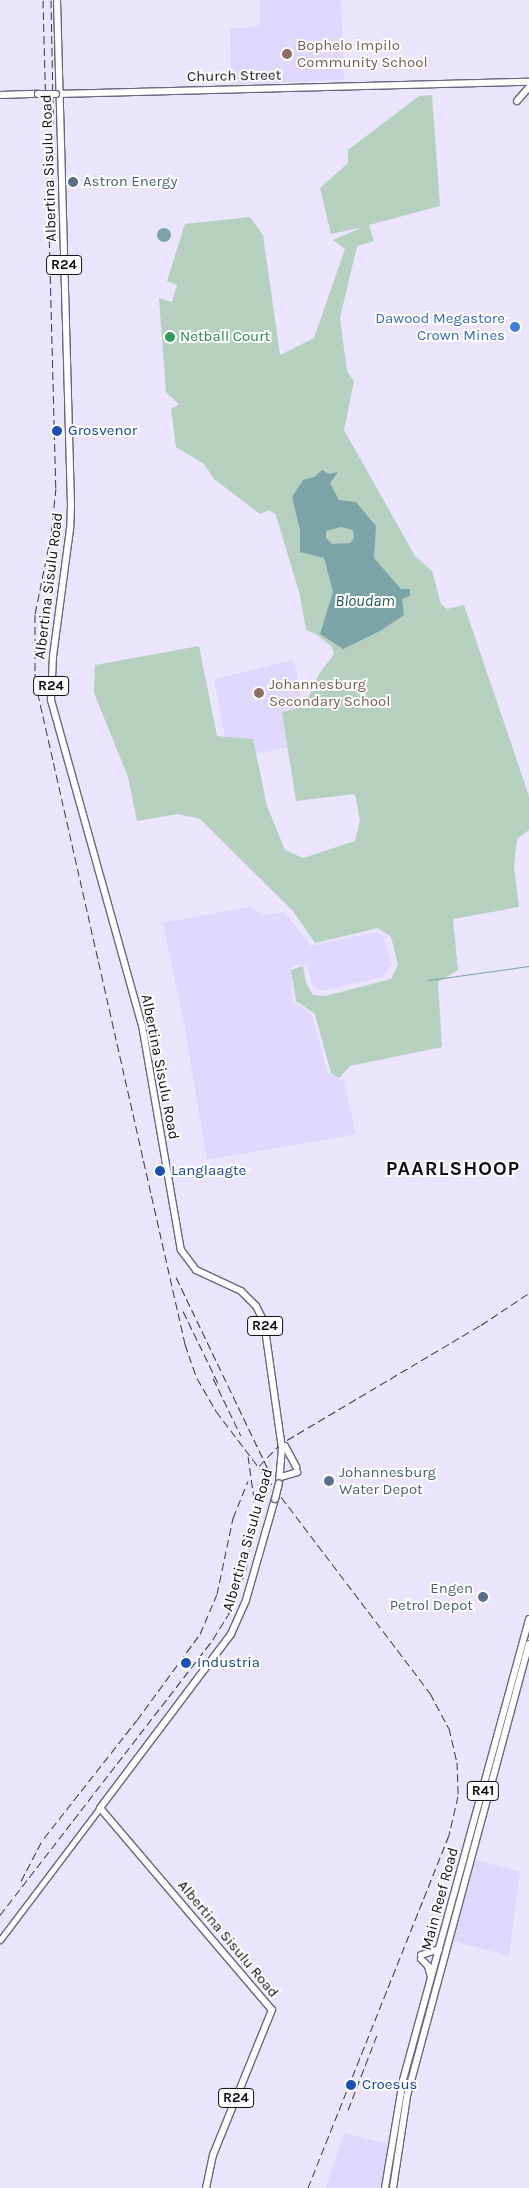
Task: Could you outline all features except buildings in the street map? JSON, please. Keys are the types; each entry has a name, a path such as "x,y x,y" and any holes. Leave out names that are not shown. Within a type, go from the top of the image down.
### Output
{"main road":[{"name":"Albertina Sisulu Road","path":"57,0 70,513 53,656 51,700 142,1025 181,1250 191,1266 233,1286 259,1310 265,1324 282,1448 280,1480 275,1499 246,1600 231,1634 100,1808 272,2010 213,2155 206,2188"},
{"name":"Church Street","path":"0,95 529,82"},
{"path":"517,101 529,88"},
{"path":"276,1411 287,1454 296,1469 280,1480"},
{"name":"Main Reef Road","path":"508,1711 529,1619"},
{"name":"Main Reef Road","path":"393,2188 409,2088 466,1865 508,1711 529,1644"},
{"name":"Main Reef Road","path":"386,2188 401,2086 439,1948 466,1865"},
{"path":"431,1980 429,1968 421,1957 439,1948"},
{"path":"401,2086 409,2088"}],"street":[{"path":"0,1940 100,1808"}],"shaded area":[{"name":"Bophelo Impilo Community School","path":"260,0 341,0 344,80 231,84 230,28 260,27"},
{"path":"432,95 440,206 369,225 374,241 357,246 340,318 347,371 354,381 344,430 415,556 432,571 441,604 447,609 464,605 529,796 529,830 517,839 514,866 519,907 453,919 458,970 438,982 442,1047 350,1066 339,1078 331,1073 315,1014 296,1001 291,970 303,966 306,983 313,995 325,996 391,979 398,965 391,937 378,928 315,943 293,911 200,819 178,814 137,821 128,777 94,693 95,665 199,646 217,736 253,739 267,806 285,850 303,858 355,841 360,821 355,794 296,801 282,712 304,707 319,674 334,654 332,647 316,634 306,630 300,596 276,515 270,510 260,514 214,479 204,464 176,447 171,409 179,404 166,392 159,298 172,302 177,285 167,281 185,224 250,217 263,235 280,355 314,338 345,249 333,240 363,227 331,234 320,188 348,163 348,150 419,96"},
{"name":"Johannesburg Secondary School","path":"294,660 303,707 282,712 288,747 256,754 253,739 225,737 214,679"},
{"path":"249,907 266,915 284,912 311,946 377,932 383,937 392,964 383,977 321,991 311,983 308,965 291,966 293,1001 312,1015 328,1073 344,1081 356,1134 207,1160 184,1023 163,923"},
{"path":"475,1860 520,1872 509,1956 453,1941"},
{"path":"344,2133 388,2144 381,2188 326,2188"}],"water":[{"path":"161,228 167,228 171,235 167,242 161,242 157,238 157,232"},
{"name":"Bloudam","path":"322,470 329,474 338,472 330,483 339,500 356,502 376,526 374,558 401,589 410,589 410,596 402,599 404,615 380,631 343,649 320,634 333,592 324,558 300,552 300,530 292,497 303,480 314,477","holes":["341,527 353,530 354,538 350,543 332,544 326,538 326,531"]}],"waterway":[{"path":"428,980 529,966"}],"railway":[{"path":"43,0 56,488 51,535 35,614 35,681 185,1344 197,1378 216,1411 430,1693 449,1728 457,1762 458,1796 449,1835 308,2188"},
{"path":"51,0 54,155"},
{"path":"176,1277 270,1473"},
{"path":"287,1440 481,1325 529,1293"},
{"path":"183,1311 218,1383"},
{"path":"213,1378 241,1436"},
{"path":"259,1466 278,1446"},
{"path":"0,1915 213,1639 228,1615 246,1570 252,1537 254,1499 248,1456"},
{"path":"44,1838 137,1720 200,1634 217,1594 233,1518 248,1481"},
{"path":"21,1881 43,1839"},
{"path":"348,2110 377,2035"}],"place":[{"name":"Bophelo Impilo Community School","path":"287,54"},
{"name":"Astron Energy","path":"73,182"},
{"name":"Dawood Megastore Crown Mines","path":"515,327"},
{"name":"Netball Court","path":"170,337"},
{"name":"Grosvenor","path":"57,431"},
{"name":"Johannesburg Secondary School","path":"259,693"},
{"name":"Langlaagte","path":"160,1171"},
{"name":"Johannesburg Water Depot","path":"329,1481"},
{"name":"Engen Petrol Depot","path":"483,1597"},
{"name":"Industria","path":"186,1663"},
{"name":"Croesus","path":"351,2085"}],"district":[{"name":"PAARLSHOOP","path":"453,1168"}]}
